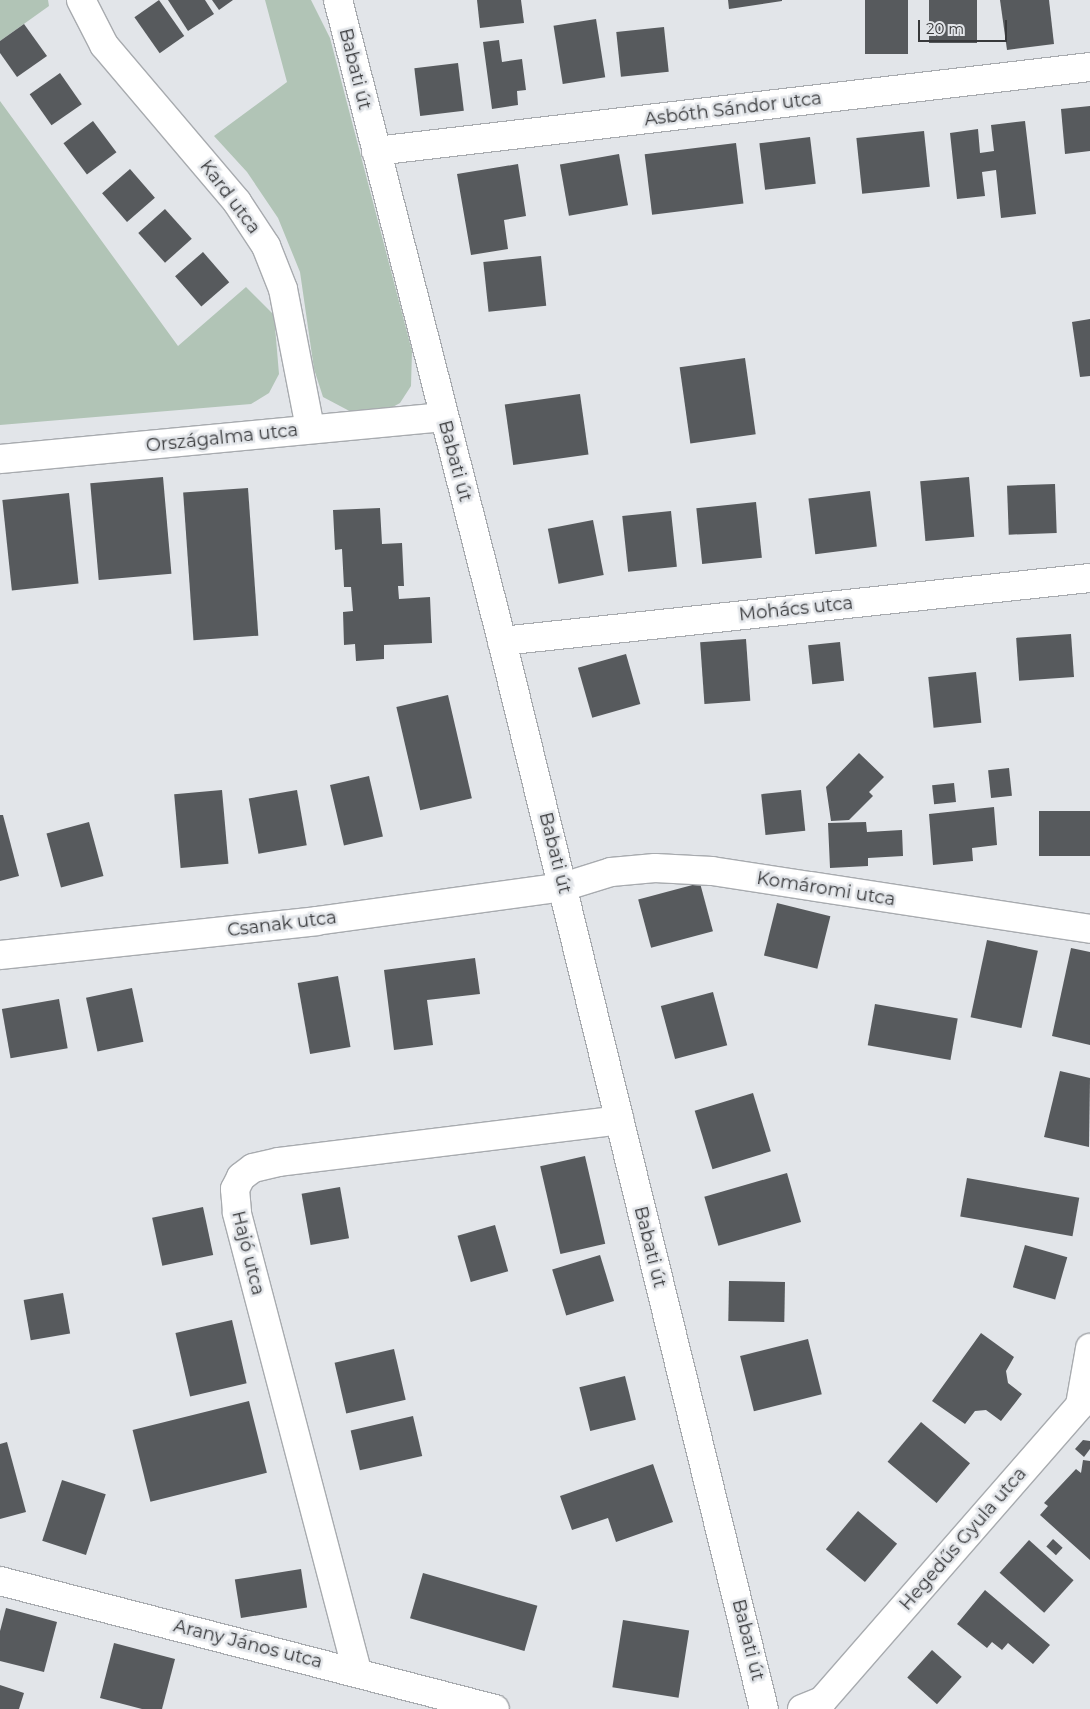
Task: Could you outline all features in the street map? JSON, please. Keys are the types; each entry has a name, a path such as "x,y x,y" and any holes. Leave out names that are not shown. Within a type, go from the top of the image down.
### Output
{"street":[{"name":"Kard utca","path":"81,0 104,45 237,202 266,246 283,289 310,428"},
{"name":"Babati út","path":"338,0 443,417 502,641 764,1709"},
{"name":"Asbóth Sándor utca","path":"376,151 1090,67"},
{"name":"Országalma utca","path":"0,459 206,441 310,428 443,417"},
{"name":"Mohács utca","path":"502,641 1090,578"},
{"name":"Komáromi utca","path":"563,887 610,872 686,869 1090,929"},
{"name":"Csanak utca","path":"0,955 316,921 563,887"},
{"name":"Hajó utca","path":"357,1671 237,1212 235,1189 241,1177 253,1168 279,1162 619,1120"},
{"name":"Hegedűs Gyula utca","path":"802,1709 822,1701 1085,1406 1090,1348"},
{"name":"Arany János utca","path":"0,1581 357,1671 495,1709"}],"green space":[{"path":"0,0 48,0 49,6 0,41"},
{"path":"265,0 311,0 330,38 412,351 411,386 400,403 378,415 357,415 323,397 314,369 300,272 278,218 247,172 214,136 287,82"},
{"path":"0,101 178,346 246,287 274,315 279,374 269,393 251,404 0,425"}],"building":[{"path":"159,0 184,36 160,53 134,17"},
{"path":"168,0 205,0 214,14 188,31"},
{"path":"212,0 233,0 219,10"},
{"path":"477,0 521,0 524,23 480,28"},
{"path":"728,0 782,0 782,1 729,9"},
{"path":"865,0 908,0 908,54 865,54"},
{"path":"929,0 977,0 977,43 929,43"},
{"path":"1000,0 1049,0 1054,44 1007,50"},
{"path":"596,19 605,77 563,84 554,26"},
{"path":"24,24 47,56 17,77 0,53 0,41"},
{"path":"664,27 669,72 621,77 616,32"},
{"path":"499,40 502,62 522,59 526,90 517,91 518,105 492,109 483,42"},
{"path":"458,63 464,111 420,116 414,68"},
{"path":"60,73 82,104 51,125 30,94"},
{"path":"1090,106 1090,151 1065,154 1061,109"},
{"path":"93,121 116,152 87,174 63,143"},
{"path":"1025,121 1036,214 1001,218 996,170 982,172 985,196 957,199 950,133 978,129 980,153 994,151 991,125"},
{"path":"924,131 930,187 862,194 856,138"},
{"path":"810,137 816,184 765,190 759,143"},
{"path":"736,143 743,204 652,215 645,154"},
{"path":"619,154 628,205 569,216 560,164"},
{"path":"518,164 526,216 504,220 508,249 471,255 457,174"},
{"path":"130,169 155,198 127,222 102,193"},
{"path":"165,209 192,239 165,263 138,233"},
{"path":"203,252 229,282 201,306 175,276"},
{"path":"541,256 546,306 489,312 483,262"},
{"path":"1090,319 1090,376 1080,377 1072,322"},
{"path":"745,358 756,434 690,443 680,367"},
{"path":"580,394 588,454 513,465 505,405"},
{"path":"163,477 171,574 99,580 90,483"},
{"path":"969,477 974,537 925,541 920,481"},
{"path":"1055,484 1057,533 1009,535 1007,486"},
{"path":"248,488 258,636 193,640 183,493"},
{"path":"870,491 877,547 815,554 808,499"},
{"path":"69,493 79,584 12,591 2,500"},
{"path":"756,502 762,558 702,564 696,508"},
{"path":"380,508 382,544 402,543 404,586 398,586 399,599 430,597 432,643 384,645 384,659 356,661 355,644 344,645 343,612 353,611 351,587 344,587 342,549 335,550 333,510"},
{"path":"671,511 677,567 628,572 622,516"},
{"path":"593,520 604,575 559,584 548,529"},
{"path":"1071,634 1074,677 1019,681 1016,638"},
{"path":"746,639 750,701 704,704 700,642"},
{"path":"840,642 844,681 812,684 808,645"},
{"path":"626,654 640,704 592,718 578,668"},
{"path":"976,672 981,723 934,728 928,677"},
{"path":"448,695 472,798 420,810 396,707"},
{"path":"859,753 884,777 869,792 873,796 849,820 831,821 826,787"},
{"path":"1009,768 1012,796 991,798 988,770"},
{"path":"369,776 383,836 344,845 330,785"},
{"path":"954,783 956,802 934,804 932,785"},
{"path":"222,790 228,864 181,868 174,794"},
{"path":"297,790 307,845 258,854 249,799"},
{"path":"801,790 805,831 766,835 761,794"},
{"path":"994,807 997,845 972,848 973,861 933,865 929,814"},
{"path":"1039,811 1090,811 1090,856 1039,856"},
{"path":"0,815 3,815 19,876 0,881"},
{"path":"89,822 103,876 61,887 46,833"},
{"path":"866,822 867,832 902,830 903,856 868,858 868,866 830,868 828,823"},
{"path":"700,883 713,931 651,948 638,900"},
{"path":"777,903 830,916 817,969 764,955"},
{"path":"987,940 1038,951 1021,1028 971,1017"},
{"path":"1071,948 1090,952 1090,1045 1052,1036"},
{"path":"475,958 480,994 427,1000 433,1045 394,1050 384,970"},
{"path":"338,976 351,1047 310,1054 298,983"},
{"path":"132,988 143,1042 97,1052 86,998"},
{"path":"713,992 727,1045 675,1059 661,1006"},
{"path":"59,999 68,1048 11,1058 2,1009"},
{"path":"875,1004 958,1019 950,1060 868,1045"},
{"path":"1060,1071 1090,1078 1089,1147 1044,1137"},
{"path":"753,1093 771,1151 713,1169 695,1111"},
{"path":"585,1156 605,1244 560,1254 540,1166"},
{"path":"787,1173 801,1222 718,1246 704,1197"},
{"path":"967,1178 1079,1198 1072,1236 960,1216"},
{"path":"340,1187 349,1238 311,1245 302,1194"},
{"path":"203,1207 213,1255 162,1266 152,1218"},
{"path":"495,1225 508,1271 471,1282 458,1236"},
{"path":"1025,1245 1067,1257 1055,1299 1013,1287"},
{"path":"600,1255 614,1301 566,1316 552,1270"},
{"path":"729,1281 785,1282 784,1322 728,1321"},
{"path":"63,1293 70,1333 31,1340 24,1300"},
{"path":"232,1320 247,1383 190,1396 175,1333"},
{"path":"981,1333 1014,1357 1006,1371 1008,1383 1022,1394 1001,1421 986,1410 975,1411 965,1424 932,1401"},
{"path":"808,1339 822,1394 754,1411 740,1356"},
{"path":"394,1349 406,1400 346,1413 335,1363"},
{"path":"625,1376 636,1420 590,1431 579,1387"},
{"path":"249,1401 267,1473 150,1502 133,1430"},
{"path":"413,1416 422,1456 360,1470 351,1430"},
{"path":"921,1422 970,1463 937,1503 888,1462"},
{"path":"1083,1440 1090,1441 1090,1449 1084,1457 1075,1449"},
{"path":"7,1442 26,1512 0,1519 0,1444"},
{"path":"1083,1460 1090,1461 1090,1560 1040,1515 1048,1506 1044,1503 1076,1469 1081,1473"},
{"path":"653,1464 673,1522 616,1542 608,1518 572,1530 560,1496"},
{"path":"62,1480 106,1494 86,1555 42,1541"},
{"path":"858,1511 897,1544 865,1582 826,1549"},
{"path":"1053,1539 1063,1548 1056,1555 1046,1546"},
{"path":"1029,1540 1074,1580 1044,1613 1000,1573"},
{"path":"301,1569 307,1608 241,1618 235,1579"},
{"path":"423,1573 537,1606 524,1651 410,1618"},
{"path":"985,1590 1050,1645 1033,1664 1008,1643 1002,1650 992,1642 987,1648 957,1624"},
{"path":"6,1608 57,1622 44,1672 0,1661 0,1631"},
{"path":"623,1620 689,1630 679,1698 612,1687"},
{"path":"114,1643 175,1659 162,1709 142,1709 100,1698"},
{"path":"932,1650 962,1677 937,1704 907,1677"},
{"path":"0,1685 24,1693 19,1709 0,1709"}]}
